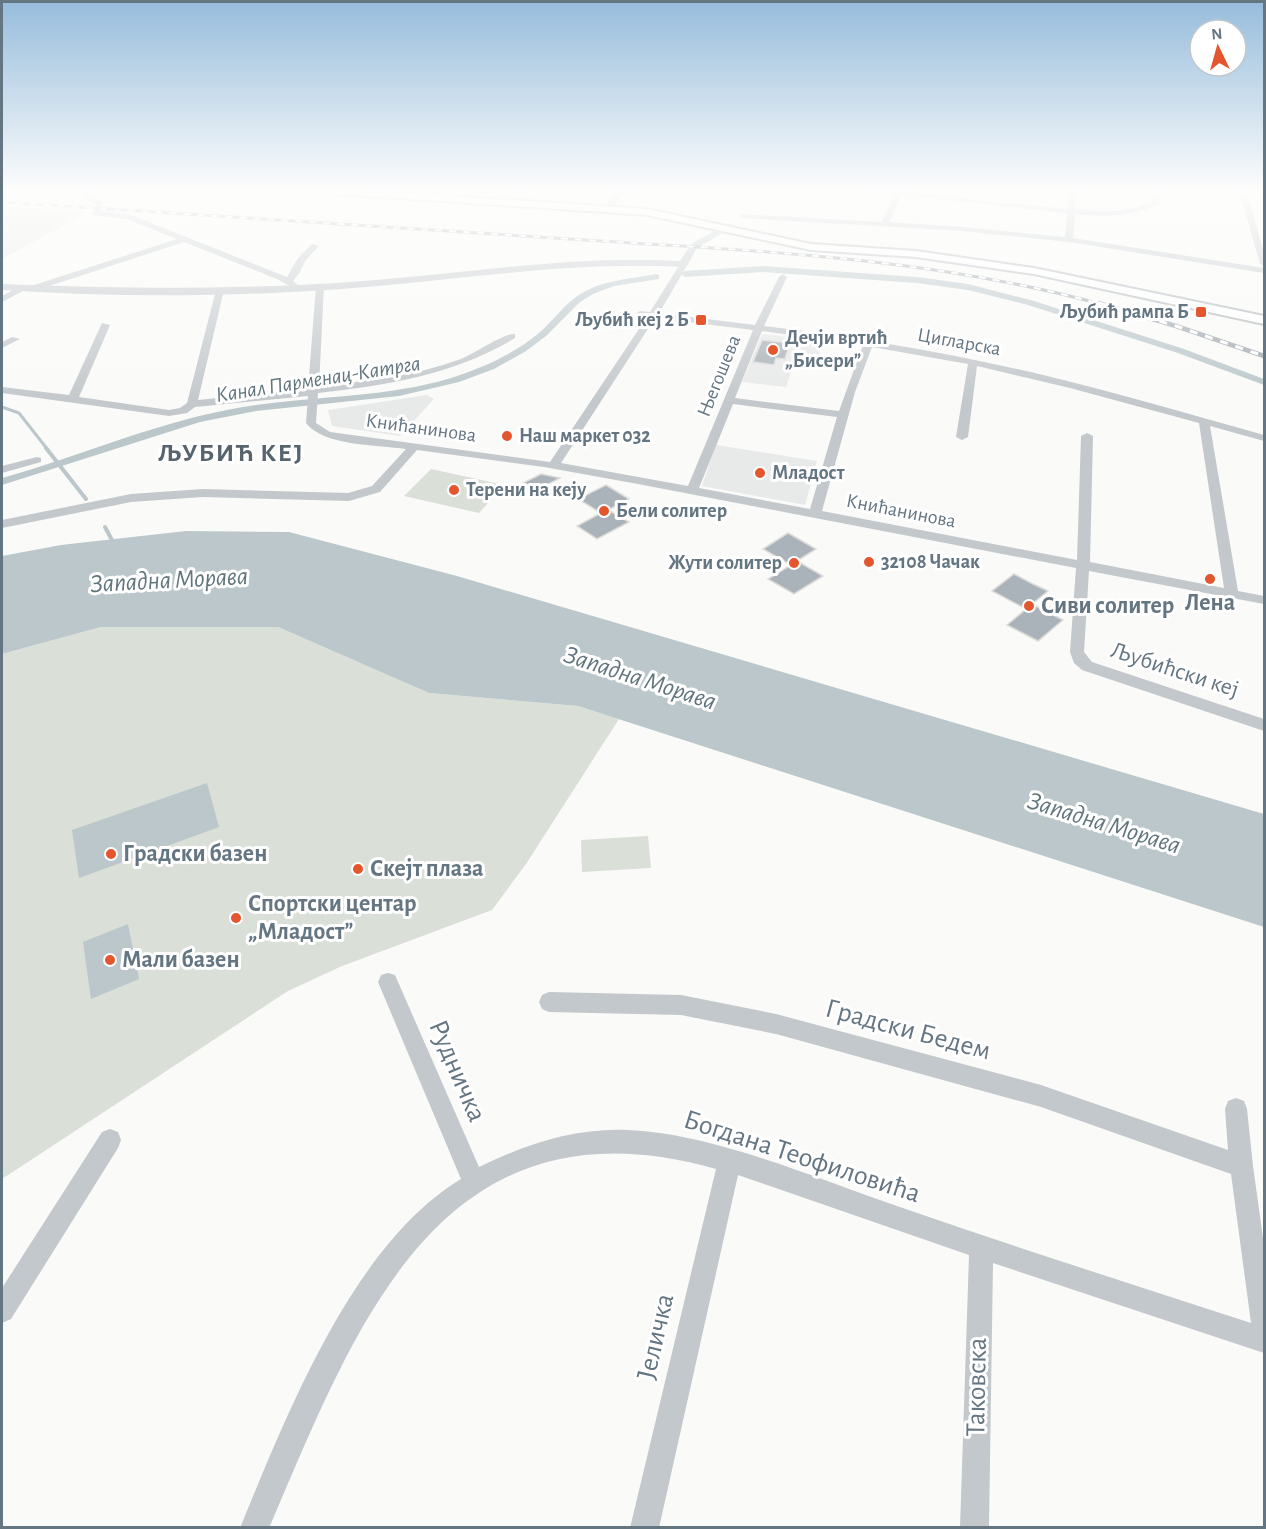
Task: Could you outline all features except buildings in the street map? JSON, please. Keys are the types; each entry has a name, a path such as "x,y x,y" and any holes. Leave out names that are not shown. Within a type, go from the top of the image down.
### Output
{"main road":[{"path":"967,261 1034,271 1264,320"}],"street":[{"path":"2,299 26,288 112,261"},
{"path":"238,261 292,284"},
{"path":"292,284 300,261"},
{"path":"549,465 653,316 681,261"},
{"path":"1203,261 1264,271"},
{"path":"664,279 679,264"},
{"path":"2,287 122,291 220,290 292,284 320,286 381,282 556,265 679,264"},
{"name":"Његошева","path":"692,490 758,329 783,277"},
{"path":"313,397 320,286"},
{"path":"192,404 220,290"},
{"path":"549,465 651,298"},
{"name":"Цигларска","path":"640,314 868,344 973,363 1088,388 1264,438"},
{"path":"77,400 105,325"},
{"path":"2,390 169,413 183,411 192,404 313,397 418,376 480,355 512,336"},
{"path":"2,345 15,339"},
{"path":"815,513 868,344"},
{"path":"962,437 973,363"},
{"name":"Книћанинова","path":"313,397 311,423 317,430 327,435 549,465 692,490 1264,600"},
{"path":"728,400 844,415"},
{"path":"1204,422 1232,594"},
{"path":"1083,566 1087,436"},
{"path":"2,524 131,498 203,493 349,497 376,489 414,448"},
{"path":"2,470 37,460"},
{"name":"Љубићски кеј","path":"1083,566 1077,652 1079,659 1087,666 1264,725"},
{"name":"Рудничка","path":"388,982 474,1182"},
{"name":"Градски Бедем","path":"549,1002 681,1005 776,1024 1041,1096 1241,1167"},
{"path":"1236,1108 1241,1167 1264,1327"},
{"path":"2,1310 110,1140"},
{"name":"Богдана Теофиловића","path":"255,1527 349,1322 383,1268 418,1228 454,1196 474,1182 528,1157 573,1145 624,1141 676,1145 730,1160 981,1247 1264,1340"},
{"name":"Јеличка","path":"644,1527 730,1160"},
{"name":"Таковска","path":"974,1527 981,1247"}],"shaded area":[{"path":"762,334 823,341 818,360 796,358 786,387 742,382"},
{"path":"427,395 434,399 400,436 332,426 328,410"},
{"name":"Младост","path":"716,445 817,461 805,505 702,486"},
{"name":"Терени на кеју","path":"431,469 504,485 479,513 404,496"},
{"name":"Спортски центар „Младост”","path":"101,627 278,627 429,693 578,706 619,719 526,864 492,910 342,966 288,991 2,1179 2,654"},
{"path":"648,836 651,868 582,872 581,840"}],"water":[{"name":"Западна Морава","path":"186,531 289,532 457,576 1264,814 1264,927 578,706 429,693 278,627 101,627 2,654 2,556 61,545"},
{"name":"Градски базен","path":"207,783 219,827 79,878 72,830"},
{"name":"Мали базен","path":"128,924 139,979 91,999 83,942"}],"waterway":[{"name":"Канал Парменац-Катрга","path":"685,274 763,269 917,280 968,287 1031,303 1181,351 1264,382"},
{"name":"Канал Парменац-Катрга","path":"2,482 198,419 256,408 399,393 455,380 490,367 523,349 543,334 576,300 590,292 614,284 656,277"},
{"path":"2,407 19,413 48,450"},
{"path":"46,448 86,499"},
{"path":"105,527 114,544"}],"railway":[{"path":"865,261 976,277 1040,289 1104,305"},
{"path":"1098,303 1176,326 1264,356"}],"place":[{"name":"Љубић рампа Б","path":"1201,312"},
{"name":"Љубић кеј 2 Б","path":"701,320"},
{"name":"Дечји вртић „Бисери”","path":"773,350"},
{"name":"Наш маркет 032","path":"507,436"},
{"name":"Младост","path":"760,473"},
{"name":"Терени на кеју","path":"454,490"},
{"name":"Бели солитер","path":"604,511"},
{"name":"32108 Чачак","path":"869,562"},
{"name":"Жути солитер","path":"794,563"},
{"name":"Лена","path":"1210,579"},
{"name":"Сиви солитер","path":"1029,606"},
{"name":"Градски базен","path":"111,854"},
{"name":"Скејт плаза","path":"358,869"},
{"name":"Спортски центар „Младост”","path":"236,918"},
{"name":"Мали базен","path":"110,960"}],"district":[{"name":"ЉУБИЋ КЕЈ","path":"231,453"}]}
